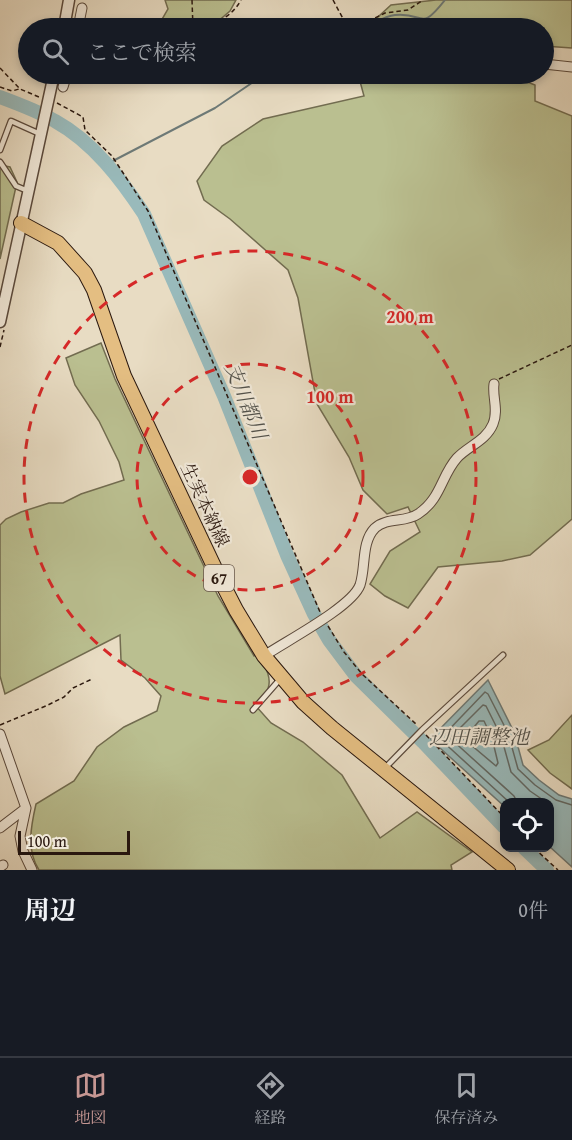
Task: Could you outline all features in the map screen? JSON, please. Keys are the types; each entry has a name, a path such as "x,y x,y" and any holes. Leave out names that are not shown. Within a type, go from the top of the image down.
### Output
{"main road":[{"name":"生実本納線","path":"21,223 58,243 85,273 94,290 124,376 218,575 264,656 281,678 324,722 508,870"}],"street":[{"path":"69,5 81,13 80,18"},
{"path":"554,65 572,67"},
{"path":"0,322 51,84"},
{"path":"264,656 320,621 356,591 360,584 367,544 375,528 382,523 411,519 421,513 439,492 456,459 488,434 496,414 494,384"},
{"path":"0,734 26,808 20,836 23,851 32,870"},
{"path":"0,828 26,808"}],"lane":[{"path":"0,150 11,121 40,134"},
{"path":"0,162 16,186 28,191"},
{"path":"384,770 422,730 503,655"},
{"path":"253,710 281,678"}],"path":[{"path":"192,0 193,18"},
{"path":"224,18 236,9 241,0"},
{"path":"333,0 343,18"},
{"path":"375,18 385,13 408,10 423,0"},
{"path":"0,68 20,89 83,117 85,130 112,156 148,211 314,600 320,621 362,674 422,730 500,813"},
{"path":"0,87 20,89"},
{"path":"494,384 507,374 572,345"},
{"path":"0,725 64,697 73,688 92,679"},
{"path":"538,852 558,870"}],"green space":[{"path":"165,0 236,0 230,11 222,18 163,18 168,9"},
{"path":"436,0 572,0 572,48 554,47 554,18 377,18 391,5"},
{"path":"361,84 532,84 535,85 535,101 572,116 572,519 530,555 502,561 438,567 408,608 385,596 370,584 390,551 420,532 408,507 387,514 363,490 349,457 317,404 298,298 288,270 230,219 204,200 197,181 222,146 263,119 364,96"},
{"path":"0,165 10,167 17,182 0,259"},
{"path":"101,343 115,379 218,596 254,656 257,654 266,668 269,679 268,689 254,704 271,723 303,742 342,775 380,838 417,812 472,852 451,865 452,870 39,870 31,846 31,829 36,804 74,781 97,747 124,727 157,711 161,696 145,678 121,660 120,635 5,694 0,676 0,525 6,519 21,512 49,503 63,503 81,494 124,480 119,462 99,421 75,385 66,358"},
{"path":"572,715 572,789 550,773 528,750 549,740"}],"water":[{"name":"辺田調整池","path":"488,680 514,732 523,765 559,795 572,799 572,867 554,851 554,798 500,798 500,802 430,739"}],"waterway":[{"path":"426,18 431,16 445,0"},
{"path":"383,18 395,15 419,18"},
{"path":"107,164 215,108 250,84"},
{"name":"支川都川","path":"0,97 49,117 82,139 116,175 144,214 224,396 287,555 314,614 329,640 356,676 500,823"},
{"name":"支川都川","path":"528,852 547,870"}]}
